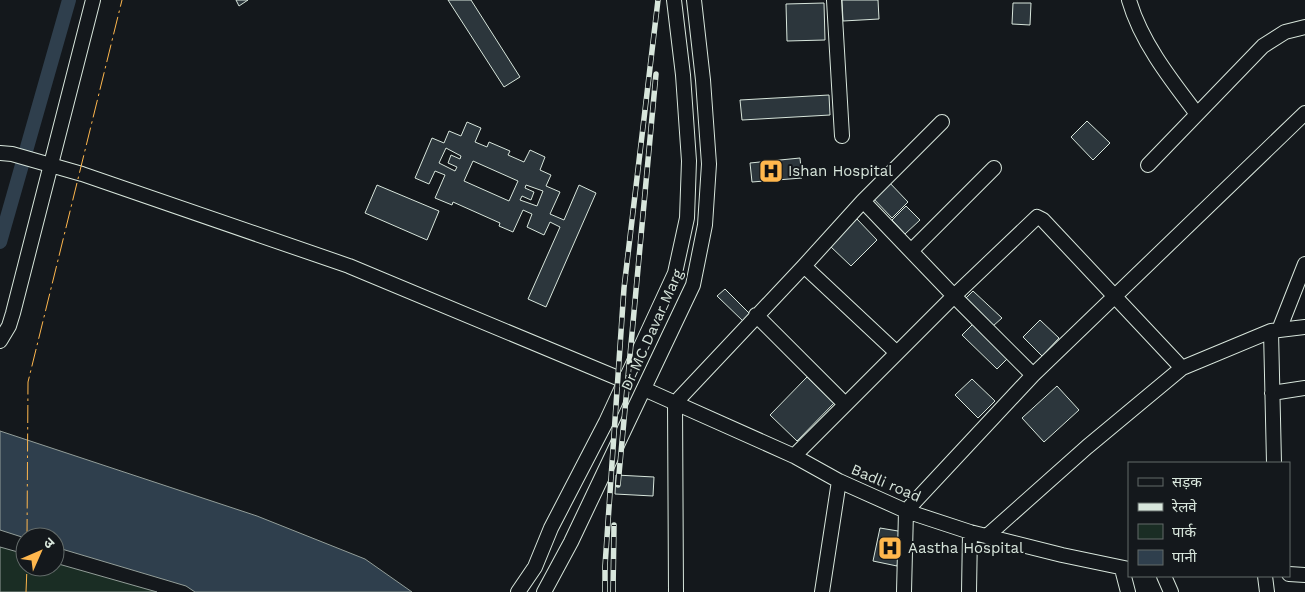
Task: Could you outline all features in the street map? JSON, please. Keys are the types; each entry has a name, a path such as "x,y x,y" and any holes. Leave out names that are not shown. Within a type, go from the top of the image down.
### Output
{"street":[{"path":"2,339 13,313 93,0"},
{"path":"518,592 535,567 546,540 625,381 675,273 687,218 689,161 683,75 674,0"},
{"name":"Dr MC Davar Marg","path":"544,592 566,551 693,285 705,225 708,164 703,80 694,0"},
{"path":"834,0 842,136"},
{"path":"1129,0 1141,29 1157,58 1196,114"},
{"path":"1148,165 1263,46 1285,32 1305,27"},
{"path":"904,592 906,511 1033,374 1305,113"},
{"path":"676,592 675,403 804,266 863,200 942,122"},
{"path":"6,154 82,174 348,266 625,381"},
{"path":"911,251 994,168"},
{"path":"863,200 954,296 1033,374"},
{"path":"794,456 954,296 1037,217 1043,220 1182,368"},
{"path":"1274,462 1272,393 1275,331 1305,264"},
{"path":"804,266 897,353"},
{"path":"756,315 845,404"},
{"path":"987,536 1087,447 1182,368 1275,331 1305,327"},
{"path":"1272,393 1305,388"},
{"name":"Badli road","path":"644,389 794,456 839,480 906,511 970,532 1126,569"},
{"path":"822,592 839,480"},
{"path":"969,592 970,532"},
{"path":"546,540 566,551"},
{"path":"1126,569 1128,592"},
{"path":"1290,574 1305,575"},
{"path":"1164,577 1171,592"},
{"path":"1265,577 1266,592"}],"green space":[{"path":"0,547 15,551 15,577 65,577 65,566 157,592 0,592"}],"water":[{"path":"0,431 257,516 365,559 412,592 195,592 186,586 65,550 65,527 15,527 15,535 0,530"}],"building":[{"path":"236,0 248,0 239,6"},
{"path":"448,0 471,0 520,77 504,87"},
{"path":"842,0 878,0 879,19 843,21"},
{"path":"824,3 825,40 787,41 786,4"},
{"path":"1013,3 1031,3 1030,25 1012,24"},
{"path":"829,95 830,115 742,120 740,100"},
{"path":"1087,121 1110,143 1093,160 1071,137"},
{"path":"467,122 481,128 475,142 487,147 489,142 510,151 508,155 524,162 530,150 545,157 540,170 551,175 546,186 560,192 550,214 564,220 579,185 596,193 546,307 528,299 560,227 550,222 544,235 527,227 532,214 523,210 513,232 499,226 500,223 453,202 452,205 435,198 445,175 435,171 429,184 415,178 432,138 444,143 449,131 461,136","holes":["446,148 461,156 460,159 451,155 448,163 457,167 455,171 439,163","473,161 518,181 509,201 464,181","526,185 543,191 537,206 520,200 522,196 531,200 534,192 525,188"]},
{"path":"800,158 802,178 752,182 750,163"},
{"path":"887,180 908,202 892,218 871,196"},
{"path":"377,185 439,211 427,240 365,213"},
{"path":"906,206 920,220 905,234 892,220"},
{"path":"857,219 877,240 851,266 830,246"},
{"path":"725,289 751,315 744,322 717,296"},
{"path":"973,291 1002,318 993,326 965,299"},
{"path":"1040,320 1059,338 1042,356 1023,337"},
{"path":"975,322 1010,356 997,369 962,335"},
{"path":"807,377 834,403 797,441 770,415"},
{"path":"972,379 995,401 978,418 955,395"},
{"path":"1057,386 1079,410 1044,442 1022,418"},
{"path":"616,475 654,477 653,496 615,494"},
{"path":"880,528 904,532 897,566 873,561"}],"waterway":[{"path":"0,242 69,0"}],"railway":[{"path":"605,592 605,566 624,288 658,0"},
{"path":"618,485 656,74"},
{"path":"613,592 614,525"}],"power":[{"path":"27,527 28,382 122,0"},
{"path":"26,592 27,577"}],"place":[{"name":"Ishan Hospital","path":"771,171"},
{"name":"Aastha Hospital","path":"890,548"}]}
